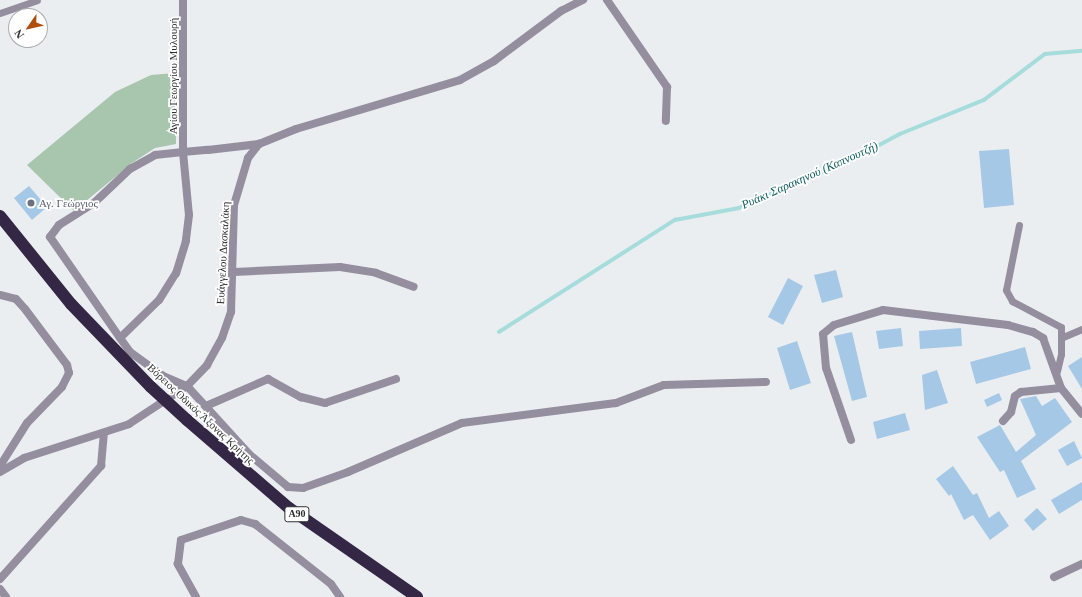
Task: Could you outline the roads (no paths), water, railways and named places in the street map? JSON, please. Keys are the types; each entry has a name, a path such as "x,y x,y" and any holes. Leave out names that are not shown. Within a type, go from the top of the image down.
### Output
{"highway":[{"name":"Βόρειος Οδικός Άξονας Κρήτης","path":"0,216 71,304 151,387 186,420 289,508 417,597"}],"street":[{"name":"Αγίου Γεωργίου Μυλουρή","path":"120,338 159,300 182,256 189,214 183,152 183,0"},
{"path":"583,0 561,11 494,61 460,80 296,128 259,144 155,155 130,169 94,203 59,225 50,237 130,352 163,376 187,386 274,477 288,487 303,488 462,423 616,403 664,385 766,382"},
{"path":"607,0 667,87 666,121"},
{"name":"Ευάγγελου Δασκαλάκη","path":"0,472 24,458 104,434 138,419 187,386 206,365 222,338 230,312 234,272 234,205 248,158 259,144"},
{"path":"234,272 340,267 376,273 414,287"},
{"path":"0,295 16,299 67,366 69,373 62,387 27,422 0,466"},
{"path":"851,440 826,368 822,341 828,330 840,323 883,310 1008,325 1043,338 1062,388 1082,414"},
{"path":"206,406 261,380 268,379 301,397 325,404 396,379"},
{"path":"1003,421 1011,412 1015,396 1021,392 1062,388"},
{"path":"0,579 101,466 104,434"},
{"path":"196,597 178,564 181,540 241,520 255,524 331,584 340,597"},
{"path":"1054,577 1082,564"},
{"path":"0,589 6,597"}],"lane":[{"path":"0,13 37,0"},
{"path":"1019,225 1006,281 1008,297 1056,322 1063,337 1057,372"},
{"path":"1063,337 1082,329"}],"waterway":[{"name":"Ρυάκι Σαρακηνού (Καπνουτζή)","path":"499,332 675,220 739,208 855,158 900,134 984,100 1045,54 1082,51"}],"place":[{"name":"Αγ. Γεώργιος","path":"31,203"}]}
